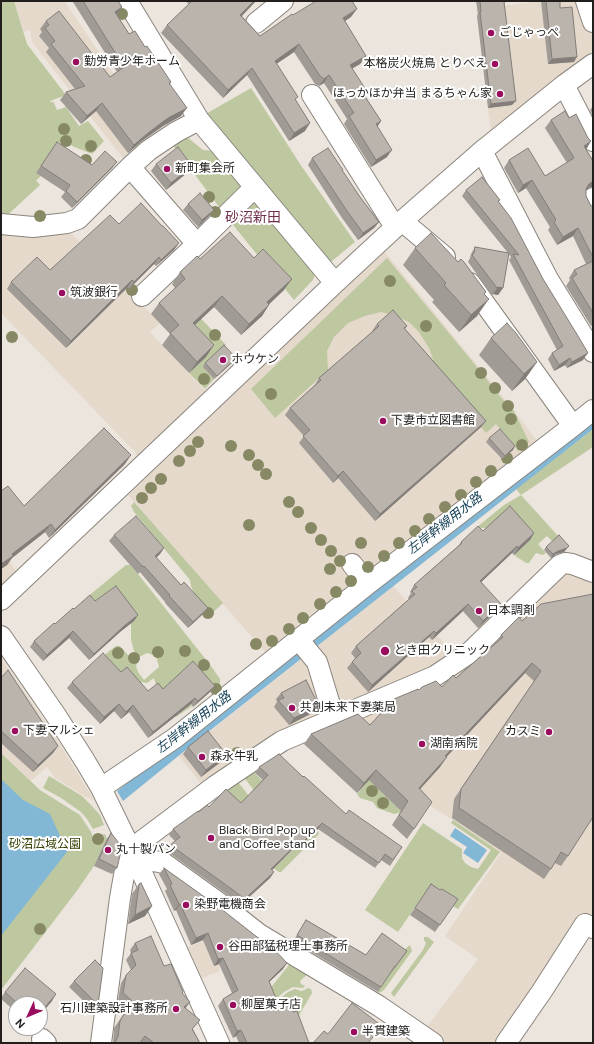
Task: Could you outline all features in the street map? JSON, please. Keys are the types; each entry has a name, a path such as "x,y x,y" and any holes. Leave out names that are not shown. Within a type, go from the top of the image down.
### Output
{"street":[{"path":"127,1 199,120 335,283"},
{"path":"256,23 283,1"},
{"path":"586,1 593,22"},
{"path":"1,600 399,224 482,151 564,85 593,64"},
{"path":"564,85 593,141"},
{"path":"312,95 399,224 461,270 573,426"},
{"path":"1,224 33,227 66,224 78,219 149,150 176,132 199,120"},
{"path":"482,151 548,279 593,352"},
{"path":"130,167 197,244"},
{"path":"142,296 255,187"},
{"path":"593,198 591,200 593,205"},
{"path":"100,788 175,738 368,584 593,410"},
{"path":"101,1043 120,898 126,864 134,856 228,777 282,741 434,676 468,654 560,565 565,563 572,564 593,572"},
{"path":"352,564 368,584"},
{"path":"1,636 55,714 85,761 100,788 134,856 219,1043"},
{"path":"298,639 317,662 334,718"},
{"path":"134,856 165,864 222,905 256,932 379,1006 433,1043"},
{"path":"506,1043 586,924 593,928"}],"shaded area":[{"path":"14,1 65,1 113,73 122,69 167,138 130,167 32,42 30,29 24,32"},
{"path":"542,1 586,1 593,22 593,51 491,129 477,9"},
{"path":"1,224 65,227 160,323 150,332 205,391 137,456 135,452 1,313"},
{"path":"385,252 513,409 543,449 272,660 128,495 270,358"},
{"path":"1,550 17,572 1,585"},
{"path":"555,570 593,578 593,921 499,1043 444,1043 426,1028 478,959 445,936 501,853 453,820 414,796 371,777 357,793 294,735 207,791 179,756 393,586 459,660 486,637 461,610 480,593 504,619"},
{"path":"1,658 51,730 94,800 86,797 55,778 47,767 31,781 1,753"},
{"path":"244,923 229,962 218,968 220,971 202,978 188,947"}],"green space":[{"path":"1,1 14,1 27,44 66,95 50,101 52,103 53,101 57,110 66,107 79,126 88,121 104,141 92,154 63,142 56,143 48,168 36,180 40,185 1,221"},
{"path":"251,88 302,167 355,242 332,261 325,261 204,115"},
{"path":"187,137 203,150 213,151 242,186 222,211 169,140"},
{"path":"257,199 315,274 313,280 294,300 229,220"},
{"path":"387,258 511,410 513,409 529,442 518,451 496,424 486,433 433,373 433,359 429,348 419,332 409,322 393,315 381,312 365,316 348,323 334,337 327,351 328,370 275,418 251,389"},
{"path":"192,309 226,345 205,369 214,379 205,389 189,373 206,357 186,315"},
{"path":"593,429 593,447 521,495 516,489"},
{"path":"521,495 559,537 553,542 547,536 538,544 546,553 543,555 536,553 529,563 526,563 514,555 530,540 489,528 477,527 504,505"},
{"path":"134,502 223,603 207,618 203,614 194,594 190,580 134,512 131,506"},
{"path":"126,565 130,565 138,574 220,679 220,686 213,695 189,668 172,683 192,706 176,717 153,689 156,685 154,678 147,683 142,682 137,690 103,656 116,646 120,646 128,655 135,655 138,661 136,666 138,672 144,680 159,667 157,659 153,655 147,653 138,656 134,651 131,640 131,623 134,621 93,606 86,598"},
{"name":"砂沼広域公園","path":"1,753 40,790 80,815 93,837 105,834 109,843 106,840 94,866 76,892 1,990"},
{"path":"250,769 319,833 281,872 269,865 265,805 243,776","holes":["284,834 298,848 296,847 280,862"]},
{"path":"49,776 82,796 100,815 104,825 93,829 81,812 43,788"},
{"path":"371,777 384,791 383,793 402,812 394,814 377,808 373,802 360,798 357,794"},
{"path":"235,778 249,796 238,807 222,788"},
{"path":"453,820 500,852 458,909 426,891 398,932 365,910 423,823 462,849 462,858 465,863 478,869 491,850 451,823"},
{"path":"424,937 428,937 434,942 394,997 391,993 423,950 426,943"},
{"path":"410,945 412,951 384,990 377,993 386,980 383,966 392,972 404,950"},
{"path":"293,960 308,974 300,981 301,984 305,986 303,988 293,987 276,999 264,996"},
{"path":"307,988 311,989 312,993 298,1017 278,1006 283,996 288,992 295,989 301,991"}],"water":[{"path":"593,414 593,429 203,736 123,801 117,791"},
{"path":"1,779 23,800 50,814 60,836 70,848 1,936"},
{"path":"455,828 487,850 478,863 463,853 467,847 450,836"}],"building":[{"path":"83,1 118,1 122,7 115,12 129,34 135,31 145,47 147,46 171,82 169,83 187,108 168,118 134,145 102,103 87,116 66,92 85,86 51,44 55,41 45,28 49,25 46,21 59,11 110,77 124,67"},
{"path":"192,1 254,1 240,15 260,36 292,14 293,15 316,1 352,1 357,9 343,18 366,56 350,65 366,90 362,92 381,121 376,124 392,150 376,160 349,116 354,113 329,75 324,79 320,76 299,44 275,61 298,97 295,99 310,123 294,133 252,68 228,90 167,25"},
{"path":"480,1 506,1 504,2 516,101 491,104"},
{"path":"546,1 560,1 560,8 572,7 577,57 552,59"},
{"path":"565,111 569,118 576,114 591,141 584,146 593,161 593,181 586,189 586,196 591,206 593,206 593,257 578,228 563,237 554,222 556,220 532,180 523,185 509,160 528,148 545,176 574,158 551,120"},
{"path":"57,142 92,165 105,151 117,162 77,202 66,191 70,185 41,166"},
{"path":"178,147 192,166 171,183 156,164"},
{"path":"328,148 360,197 379,222 363,233 312,158"},
{"path":"482,177 500,200 498,201 511,218 543,279 588,353 572,362 570,358 559,365 552,353 563,346 513,254 519,255 466,190"},
{"path":"200,193 214,210 202,220 188,204"},
{"path":"141,203 179,243 161,260 159,257 134,282 132,280 71,341 11,282 37,257 50,270 110,215 119,224"},
{"path":"230,232 254,258 263,249 292,279 267,302 269,305 249,324 222,296 193,323 214,345 197,362 170,333 179,325 159,303 185,279 180,272 197,256 200,259"},
{"path":"431,233 458,262 461,259 464,262 486,292 484,294 489,299 471,315 444,285 446,283 415,248"},
{"path":"475,247 509,253 503,288 497,288 472,255"},
{"path":"593,261 593,313 572,278 577,274 574,270"},
{"name":"下妻市立図書館","path":"393,310 407,326 404,328 486,421 380,514 343,471 338,476 303,436 310,430 290,408 321,380 319,378 379,326 377,324"},
{"path":"507,323 537,362 524,374 491,338"},
{"path":"224,345 236,358 217,376 205,363"},
{"path":"104,428 131,455 55,530 51,524 12,554 13,556 1,564 1,491 8,486 24,506"},
{"path":"500,429 515,446 505,456 489,438"},
{"path":"510,506 534,533 518,548 517,546 480,581 501,604 483,621 468,604 436,633 434,631 372,685 352,662 361,653 356,646 415,594 412,591 417,587 414,585 462,543 461,542 478,526 483,531"},
{"path":"136,516 164,548 155,556 181,585 184,582 208,608 193,622 144,566 143,567 114,535"},
{"path":"559,535 569,546 553,554 546,547"},
{"path":"116,586 138,615 94,654 73,631 47,655 34,641 54,623 55,624 90,595 95,601"},
{"path":"593,594 593,817 568,856 561,852 551,869 459,808 461,789 541,671 532,663 445,756 447,757 419,788 432,802 414,829 399,815 408,801 376,770 364,783 311,734 358,714 370,725 394,699 418,689 419,690 422,687 436,681 442,687 453,675 456,678 503,637 501,635 519,617 522,621 541,604"},
{"path":"103,653 121,672 127,667 148,691 158,683 163,689 193,661 215,686 198,701 195,698 153,732 133,705 126,712 119,704 104,717 72,682"},
{"path":"8,670 58,746 38,765 1,731 1,678"},
{"path":"306,680 319,706 294,718 278,700 284,698 281,693"},
{"name":"森永牛乳","path":"208,731 226,754 206,770 188,747"},
{"path":"279,754 346,814 349,810 402,847 393,860 385,854 379,863 322,823 302,843 300,841 271,869 274,872 248,896 255,901 252,905 176,849 169,846 180,837 173,829 207,805 209,807 226,789 241,803 268,775 259,767"},
{"path":"111,833 122,847 117,868 99,859"},
{"path":"164,868 220,908 257,937 269,944 287,963 269,981 279,1006 289,1001 293,1012 297,1011 309,1043 247,1043 241,1030 237,1031 223,999 238,990 223,958 218,959 208,933 196,938 170,885 172,884"},
{"path":"141,883 152,906 135,915 139,884"},
{"path":"431,884 458,899 440,925 415,908"},
{"path":"306,920 366,955 382,933 407,951 381,987 297,935"},
{"path":"151,936 164,966 171,964 183,992 182,993 190,1002 184,1007 200,1020 192,1029 200,1043 154,1043 145,1036 140,1043 115,1042 118,1037 120,1021 132,1001 123,993 126,975 136,965 131,953 138,950 135,943"},
{"path":"95,960 103,968 98,1005 74,981"},
{"path":"25,968 56,994 48,1004 48,996 9,996 5,992"},
{"path":"352,1003 382,1026 368,1043 313,1043 324,1031 328,1034"}],"place":[{"name":"ごじゃっぺ","path":"491,33"},
{"name":"勤労青少年ホーム","path":"76,62"},
{"name":"本格炭火焼鳥 とりべえ","path":"495,64"},
{"name":"ほっかほか弁当 まるちゃん家","path":"500,94"},
{"name":"新町集会所","path":"167,169"},
{"name":"筑波銀行","path":"62,293"},
{"name":"ホウケン","path":"223,360"},
{"name":"下妻市立図書館","path":"383,421"},
{"name":"日本調剤","path":"479,611"},
{"name":"とき田クリニック","path":"385,651"},
{"name":"共創未来下妻薬局","path":"292,708"},
{"name":"下妻マルシェ","path":"15,731"},
{"name":"カスミ","path":"549,732"},
{"name":"湖南病院","path":"422,744"},
{"name":"森永牛乳","path":"202,757"},
{"name":"Black Bird Pop up and Coffee stand","path":"211,838"},
{"name":"丸十製パン","path":"108,850"},
{"name":"染野電機商会","path":"186,905"},
{"name":"谷田部猛税理士事務所","path":"220,947"},
{"name":"柳屋菓子店","path":"233,1005"},
{"name":"石川建築設計事務所","path":"176,1009"},
{"name":"半貫建築","path":"354,1032"}],"district":[{"name":"砂沼新田","path":"253,218"}],"water label":[{"name":"左岸幹線用水路","path":"445,524"},
{"name":"左岸幹線用水路","path":"194,723"}]}
